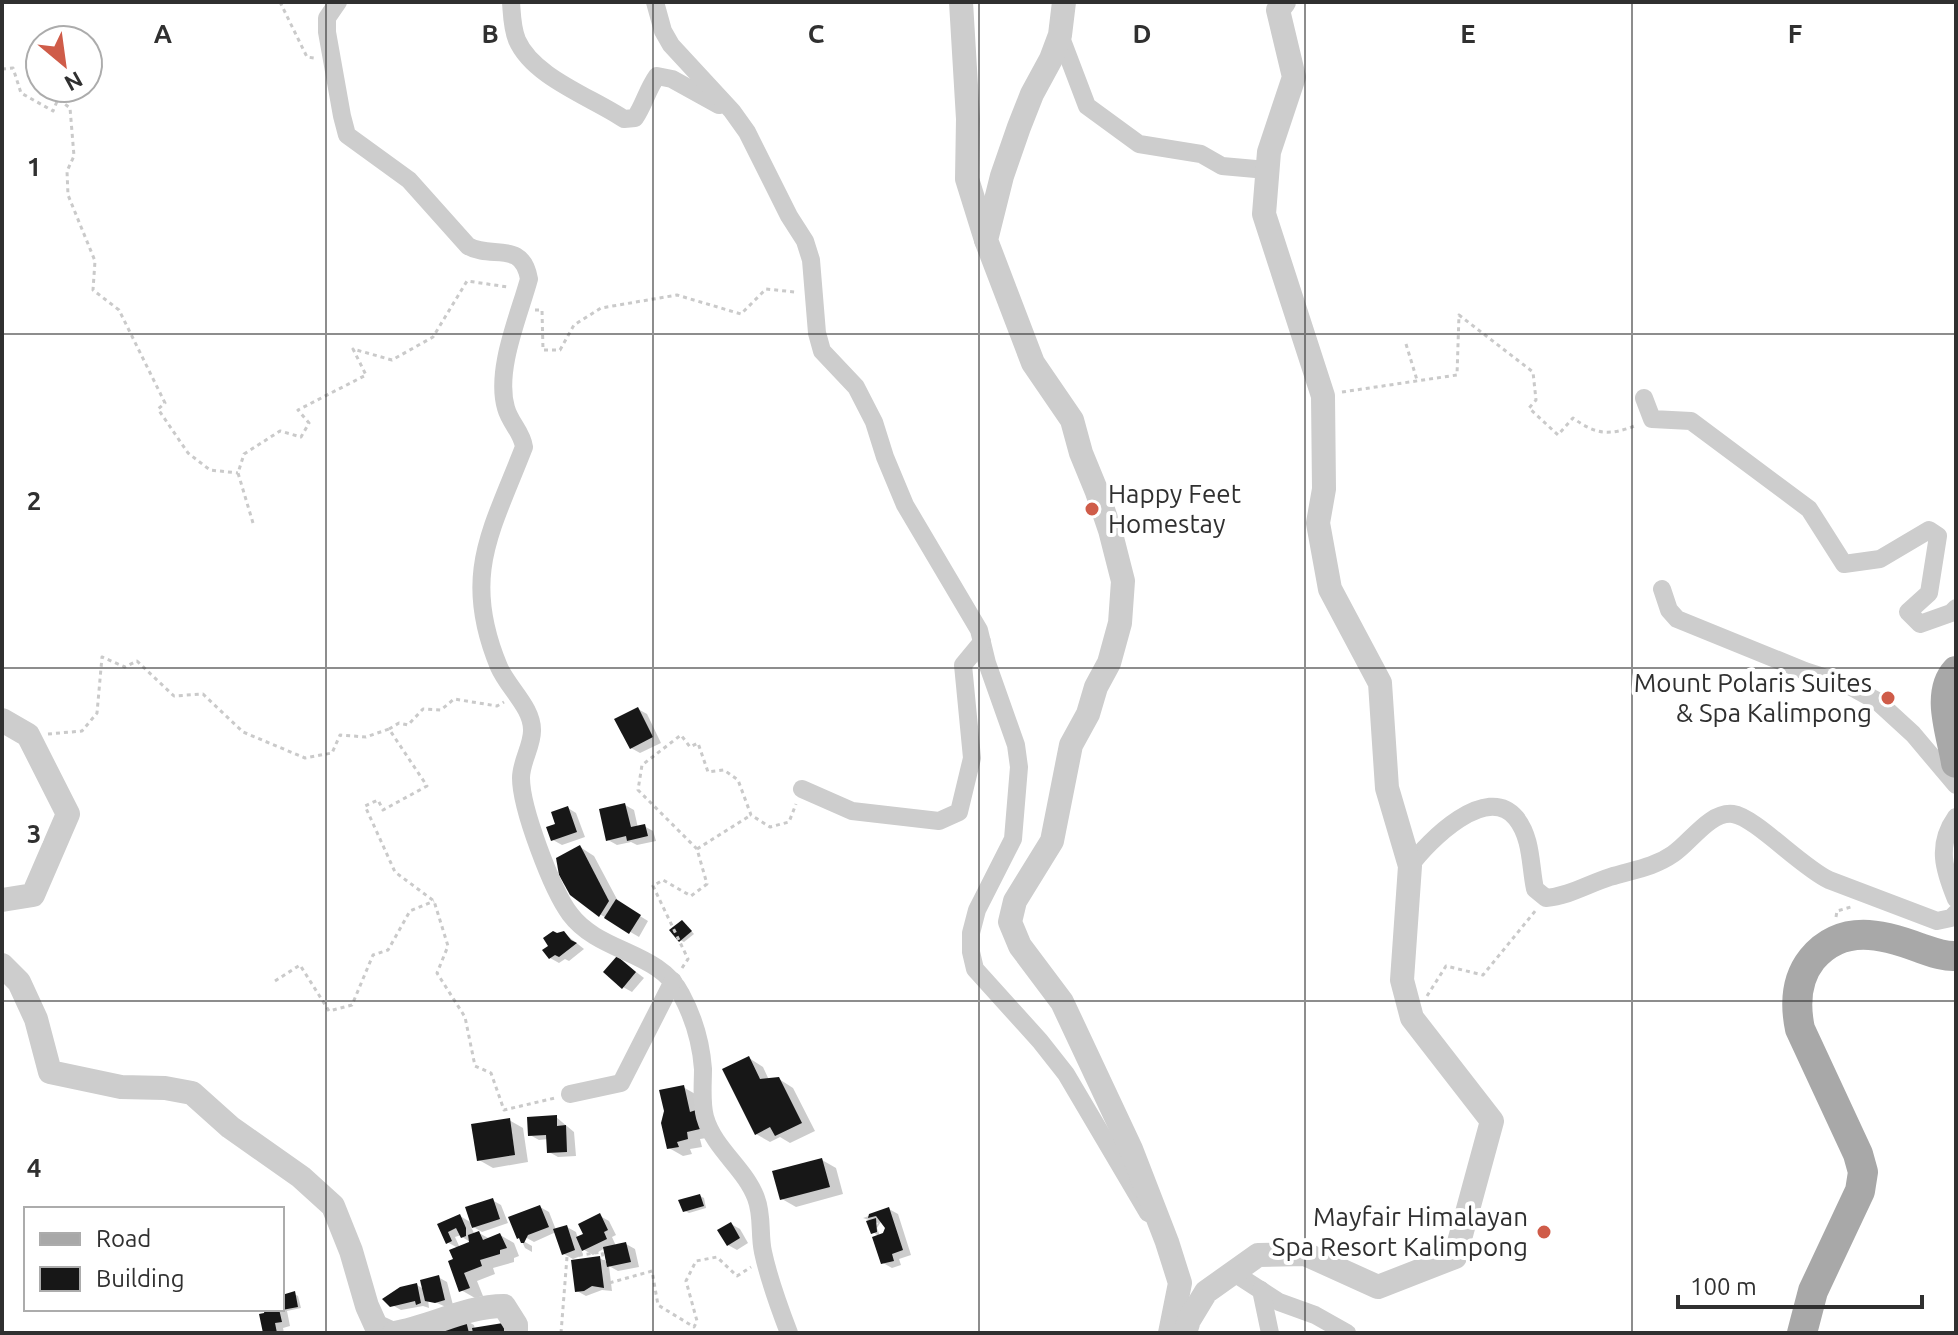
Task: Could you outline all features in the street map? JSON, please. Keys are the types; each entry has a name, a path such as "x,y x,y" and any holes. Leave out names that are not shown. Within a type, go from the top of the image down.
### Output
{"main road":[{"path":"1956,671 1946,687 1945,699 1956,763"},
{"path":"1802,1333 1813,1291 1860,1191 1863,1172 1858,1154 1800,1029 1796,1011 1798,989 1804,972 1821,950 1850,934 1867,933 1956,956"}],"street":[{"path":"338,2 327,18 347,135 409,180 468,246 474,250 495,250 515,255 527,266 529,279 507,355 504,385 505,406 511,421 523,436 524,447 487,540 480,598 491,649 503,677 525,709 533,733 521,778 525,804 543,859 570,914 589,933 669,975 697,1029 702,1058 703,1112 709,1129 755,1195 761,1212 765,1258 789,1333"},
{"path":"511,2 517,41 528,58 561,83 624,119 635,118 642,109 647,90 657,76 672,79 732,111"},
{"path":"655,2 663,31 671,45 732,111 759,152 777,194 805,241 811,260 817,333 822,351 856,387 874,422 905,505 979,630 994,686 1016,745 1019,767 1013,839 977,910 971,933 975,969 1066,1074 1167,1242"},
{"path":"961,2 968,119 967,179 986,240 1033,363 1072,420 1110,530 1123,581 1120,623 1109,663 1071,745 1052,841 1015,901 1010,922 1020,946 1043,974 1068,1014 1131,1149 1180,1283 1170,1333"},
{"path":"986,240 1002,176 1019,127 1060,35 1064,2"},
{"path":"1185,1333 1206,1292 1258,1255 1305,1254 1378,1287 1455,1257 1492,1121 1412,1018 1402,980 1410,866 1387,788 1380,683 1330,589 1318,523 1324,489 1323,396 1264,214 1269,152 1294,77 1278,10 1284,2"},
{"path":"1060,35 1087,106 1139,144 1201,154 1222,166 1267,170"},
{"path":"1644,398 1652,419 1691,421 1809,509 1844,564 1880,559 1929,530 1938,536 1929,593 1908,612 1920,624 1951,613 1956,608"},
{"path":"1662,589 1669,610 1677,619 1805,671 1848,685 1877,701 1913,734 1956,785"},
{"path":"802,789 852,811 939,821 959,812 972,758 963,665 982,642"},
{"path":"2,720 28,735 68,814 33,895 2,900"},
{"path":"1410,866 1421,850 1445,828 1474,811 1493,805 1505,807 1517,819 1529,845 1535,889 1546,898 1560,897 1611,877 1660,863 1704,826 1721,816 1733,814 1751,821 1812,872 1829,880 1937,921 1951,918 1956,913"},
{"path":"1956,817 1946,832 1943,852 1947,876 1956,899"},
{"path":"2,965 19,982 31,1007 50,1072 121,1087 165,1088 192,1093 230,1127 301,1177 333,1206 376,1326 392,1333 419,1329 488,1306 504,1306 516,1325 516,1333"},
{"path":"570,1094 621,1083 673,981"},
{"path":"1234,1273 1279,1302 1315,1315 1347,1333"},
{"path":"1261,1290 1270,1333"}],"path":[{"path":"280,2 307,57 332,59"},
{"path":"2,69 13,68 21,93 31,99 53,111 58,99 70,108 74,156 67,171 68,195 95,261 93,290 119,310 165,403 158,409 188,453 210,470 238,473"},
{"path":"253,523 238,473 244,454 280,431 301,437 309,423 298,410 366,375 353,349 392,360 433,337 467,281 507,286 521,309 542,310 543,350 560,350 574,325 601,308 677,295 741,314 766,289 814,293"},
{"path":"1323,396 1457,375 1459,315 1533,372 1536,400 1529,408 1558,435 1573,418 1592,432 1623,431 1652,419"},
{"path":"1406,344 1417,380"},
{"path":"28,735 82,731 97,713 102,657 125,667 137,661 174,696 203,694 243,732 305,758 332,753 340,735 366,737 399,723 408,725 423,709 441,710 454,699 497,706 516,695"},
{"path":"389,729 427,786 383,810 378,800 365,806 395,872 434,901 448,946 437,973 465,1017 475,1066 491,1073 504,1110 570,1094"},
{"path":"673,981 688,959 653,886 663,880 691,896 707,884 697,849 638,790 642,765 681,735 690,747 698,743 708,772 724,770 738,780 751,815 770,827 789,822 802,789"},
{"path":"697,849 751,815"},
{"path":"1412,1018 1446,966 1483,975 1546,898"},
{"path":"275,981 300,965 329,1011 352,1005 373,955 388,950 410,911 434,901"},
{"path":"561,1333 567,1257 602,1252 609,1283 652,1271 658,1305 694,1327 697,1321 686,1281 696,1261 717,1257 737,1276 765,1258"}],"building":[{"path":"638,707 653,737 630,749 614,719"},
{"path":"625,803 631,827 645,824 648,836 627,841 626,836 606,841 599,809"},
{"path":"568,806 577,832 551,841 546,827 555,824 551,812"},
{"path":"580,845 609,901 599,917 570,895 559,875 556,858"},
{"path":"616,899 641,915 629,934 604,918"},
{"path":"682,920 692,931 679,942 669,930"},
{"path":"553,931 564,931 577,943 559,957 555,955 549,959 542,950 548,946 543,938"},
{"path":"617,956 636,972 622,989 603,972"},
{"path":"749,1056 760,1079 779,1077 802,1123 775,1136 770,1127 755,1135 722,1069"},
{"path":"684,1085 690,1112 696,1110 700,1129 687,1132 688,1139 677,1142 679,1147 667,1149 661,1123 664,1111 659,1090"},
{"path":"557,1115 557,1126 566,1125 567,1152 547,1153 546,1135 528,1136 527,1117"},
{"path":"510,1118 515,1155 477,1161 471,1124"},
{"path":"822,1158 830,1187 780,1200 772,1171"},
{"path":"700,1194 704,1206 683,1212 678,1200"},
{"path":"493,1198 500,1219 472,1228 465,1207"},
{"path":"540,1205 549,1227 528,1235 521,1243 508,1217"},
{"path":"889,1207 903,1250 892,1254 894,1261 881,1264 872,1237 883,1233 885,1228 876,1216 868,1218 869,1214"},
{"path":"600,1213 608,1230 604,1232 607,1239 582,1251 576,1237 583,1234 578,1224"},
{"path":"460,1214 466,1236 461,1238 456,1228 448,1232 452,1241 446,1244 437,1224"},
{"path":"876,1218 877,1232 871,1234 866,1221"},
{"path":"731,1222 740,1238 727,1246 717,1230"},
{"path":"567,1225 575,1250 562,1255 553,1229"},
{"path":"479,1231 483,1240 500,1233 507,1248 500,1250 500,1254 480,1260 482,1266 464,1273 470,1288 459,1292 448,1261 453,1259 449,1250 469,1242 468,1235"},
{"path":"626,1242 631,1262 607,1267 603,1247"},
{"path":"600,1256 604,1288 592,1286 575,1292 571,1260"},
{"path":"439,1275 445,1300 435,1303 425,1301 420,1280"},
{"path":"417,1283 421,1303 416,1305 415,1301 390,1307 382,1299 400,1287"},
{"path":"295,1291 298,1307 284,1310 284,1294"},
{"path":"279,1311 282,1322 275,1323 277,1333 263,1333 259,1314"},
{"path":"465,1317 469,1333 445,1333 442,1324"},
{"path":"503,1323 505,1333 473,1333 472,1328"}],"place":[{"name":"Happy Feet Homestay","path":"1092,509"},
{"name":"Mount Polaris Suites & Spa Kalimpong","path":"1888,698"},
{"name":"Mayfair Himalayan Spa Resort Kalimpong","path":"1544,1232"}]}
